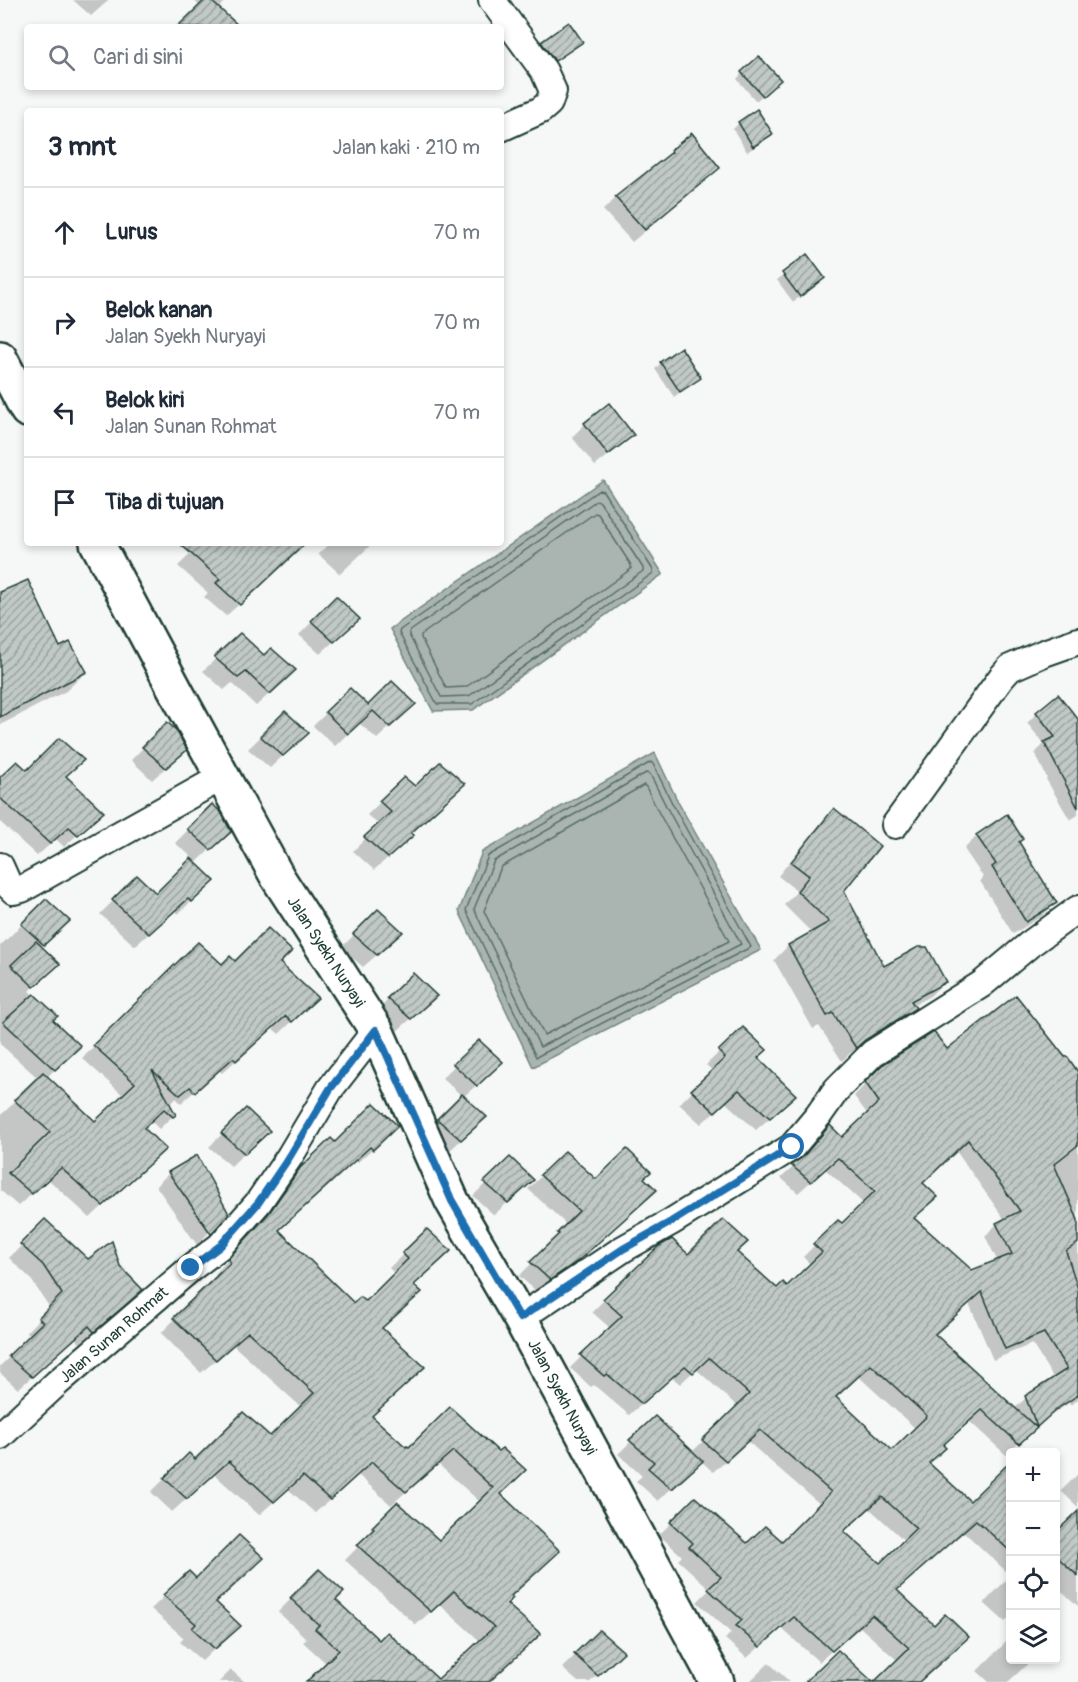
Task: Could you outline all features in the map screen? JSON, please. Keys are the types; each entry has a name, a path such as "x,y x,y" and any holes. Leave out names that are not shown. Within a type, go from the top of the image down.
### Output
{"main road":[{"path":"0,358 24,404"},
{"name":"Jalan Syekh Nuryayi","path":"99,546 278,878 376,1030 452,1201 520,1318 717,1682"}],"street":[{"path":"492,0 544,71 553,91 549,103 541,110 504,127"},
{"path":"895,825 1010,668 1078,641"},
{"path":"0,866 9,886 14,891 22,889 222,777"},
{"path":"520,1318 623,1249 792,1147 837,1089 873,1053 982,984 1030,944 1078,909"},
{"name":"Jalan Sunan Rohmat","path":"0,1436 57,1383 191,1268 220,1246 258,1203 290,1156 330,1089 376,1030"}],"water":[{"path":"603,480 663,574 473,710 433,711 390,629"},
{"path":"655,753 678,802 761,950 533,1067 459,911 482,852"}],"building":[{"path":"205,0 210,0 237,24 180,24"},
{"path":"569,22 583,42 555,61 541,42"},
{"path":"759,56 781,80 763,96 741,72"},
{"path":"757,109 773,134 753,147 738,122"},
{"path":"692,133 720,168 645,230 615,197 672,152 671,150"},
{"path":"807,254 825,278 800,297 782,273"},
{"path":"681,347 701,378 680,392 660,362"},
{"path":"609,403 634,435 608,455 584,423"},
{"path":"182,546 303,546 240,605 216,583 220,579"},
{"path":"28,580 60,647 70,642 87,672 0,717 0,592"},
{"path":"336,596 360,619 334,642 311,621"},
{"path":"240,633 264,655 271,648 296,670 270,694 246,672 238,678 214,657"},
{"path":"392,681 416,704 390,727 373,711 348,734 325,712 350,688 368,705"},
{"path":"1058,694 1078,719 1078,808 1044,742 1055,737 1036,712"},
{"path":"285,711 309,733 283,756 260,736"},
{"path":"167,722 176,730 187,750 166,768 142,747"},
{"path":"59,738 84,760 66,776 104,812 78,835 69,827 50,844 0,798 0,777 17,761 27,770"},
{"path":"440,762 465,784 411,833 414,835 388,858 364,837 391,812 379,801 404,777 415,786"},
{"path":"212,804 221,812 231,832 211,850 187,829"},
{"path":"834,808 880,846 844,891 884,966 918,947 927,947 946,982 911,1001 916,1008 856,1048 833,1013 827,1016 788,945 829,922 797,891 809,876 791,862"},
{"path":"1007,814 1023,839 1019,842 1057,903 1026,922 992,867 996,864 976,835"},
{"path":"191,858 215,881 192,902 188,899 149,934 112,900 137,875 156,893"},
{"path":"46,899 70,921 44,945 21,924"},
{"path":"378,909 403,932 377,955 353,934"},
{"path":"268,928 292,951 280,963 318,998 292,1022 286,1016 236,1061 233,1058 195,1092 190,1087 180,1095 152,1070 176,1115 173,1117 164,1109 144,1128 166,1149 103,1206 61,1168 32,1194 8,1173 50,1132 14,1100 43,1072 95,1121 135,1083 93,1045 198,942 222,964 230,956 235,961"},
{"path":"36,941 60,964 34,987 11,965"},
{"path":"413,973 437,996 411,1019 387,998"},
{"path":"34,994 58,1016 53,1020 81,1046 55,1070 3,1022"},
{"path":"1016,995 1078,1072 1078,1145 1054,1164 1078,1220 1078,1243 1066,1251 1078,1289 1078,1395 1057,1409 1037,1427 1025,1396 1067,1369 1044,1333 1005,1349 982,1292 935,1334 1037,1428 1019,1444 982,1410 943,1445 946,1448 929,1463 970,1501 1006,1466 1006,1547 976,1520 897,1590 934,1625 945,1614 969,1637 919,1682 874,1682 909,1648 872,1615 832,1651 794,1617 760,1647 736,1626 742,1620 708,1589 721,1577 689,1547 693,1543 670,1522 695,1497 747,1543 765,1526 782,1541 831,1492 760,1430 726,1461 702,1440 749,1394 709,1358 693,1373 685,1366 642,1404 607,1374 604,1376 580,1355 622,1316 603,1299 659,1246 672,1239 688,1254 723,1219 748,1242 737,1252 777,1288 783,1282 787,1286 822,1252 813,1244 838,1220 842,1223 875,1191 838,1158 811,1182 791,1165 803,1157 830,1125 842,1137 879,1102 865,1082 882,1065 934,1032 947,1049","holes":["968,1140 1020,1211 996,1223 1012,1254 972,1270 914,1218 938,1197 923,1183","871,1365 927,1416 892,1450 836,1397","882,1497 916,1528 880,1563 844,1531"]},
{"path":"743,1027 767,1050 758,1058 796,1095 770,1118 739,1090 715,1112 691,1090 725,1058 718,1051"},
{"path":"479,1040 503,1062 477,1086 453,1064"},
{"path":"462,1094 487,1117 461,1140 437,1119"},
{"path":"374,1103 398,1126 373,1150 370,1147 279,1230 354,1303 360,1297 366,1301 408,1259 402,1253 427,1229 451,1251 414,1285 422,1292 382,1328 425,1367 372,1416 406,1447 409,1447 450,1407 498,1451 502,1448 526,1470 501,1494 560,1551 511,1596 513,1598 507,1604 541,1634 489,1682 306,1682 339,1650 315,1629 319,1625 290,1598 319,1569 344,1592 336,1600 379,1640 387,1632 438,1679 494,1627 454,1591 431,1612 357,1545 397,1502 439,1540 493,1488 453,1451 406,1492 372,1462 330,1500 303,1476 274,1502 229,1461 187,1499 164,1478 189,1453 195,1459 243,1412 270,1436 314,1393 248,1332 216,1360 173,1318 230,1263 228,1259 269,1213 300,1168 331,1138 335,1142"},
{"path":"246,1108 270,1131 245,1154 221,1133"},
{"path":"627,1149 651,1172 644,1178 657,1190 579,1260 550,1280 530,1262 579,1211 540,1175 565,1151 596,1179"},
{"path":"197,1155 229,1214 211,1234 168,1172"},
{"path":"510,1157 534,1180 508,1203 484,1182"},
{"path":"45,1219 88,1259 112,1241 120,1266 143,1290 94,1332 89,1326 32,1377 8,1356 43,1322 38,1318 62,1294 43,1265 20,1244"},
{"path":"655,1416 703,1461 672,1489 648,1468 654,1462 629,1440"},
{"path":"1078,1511 1078,1576 1060,1560 1060,1528"},
{"path":"239,1535 264,1558 216,1602 241,1626 215,1649 192,1628 196,1624 163,1595 189,1571 196,1578"},
{"path":"599,1630 624,1652 598,1676 574,1654"},
{"path":"838,1650 873,1682 805,1682"}],"route":[{"path":"191,1268 220,1246 258,1203 290,1156 330,1089 376,1030 452,1201 520,1318 623,1249 792,1147"}]}
